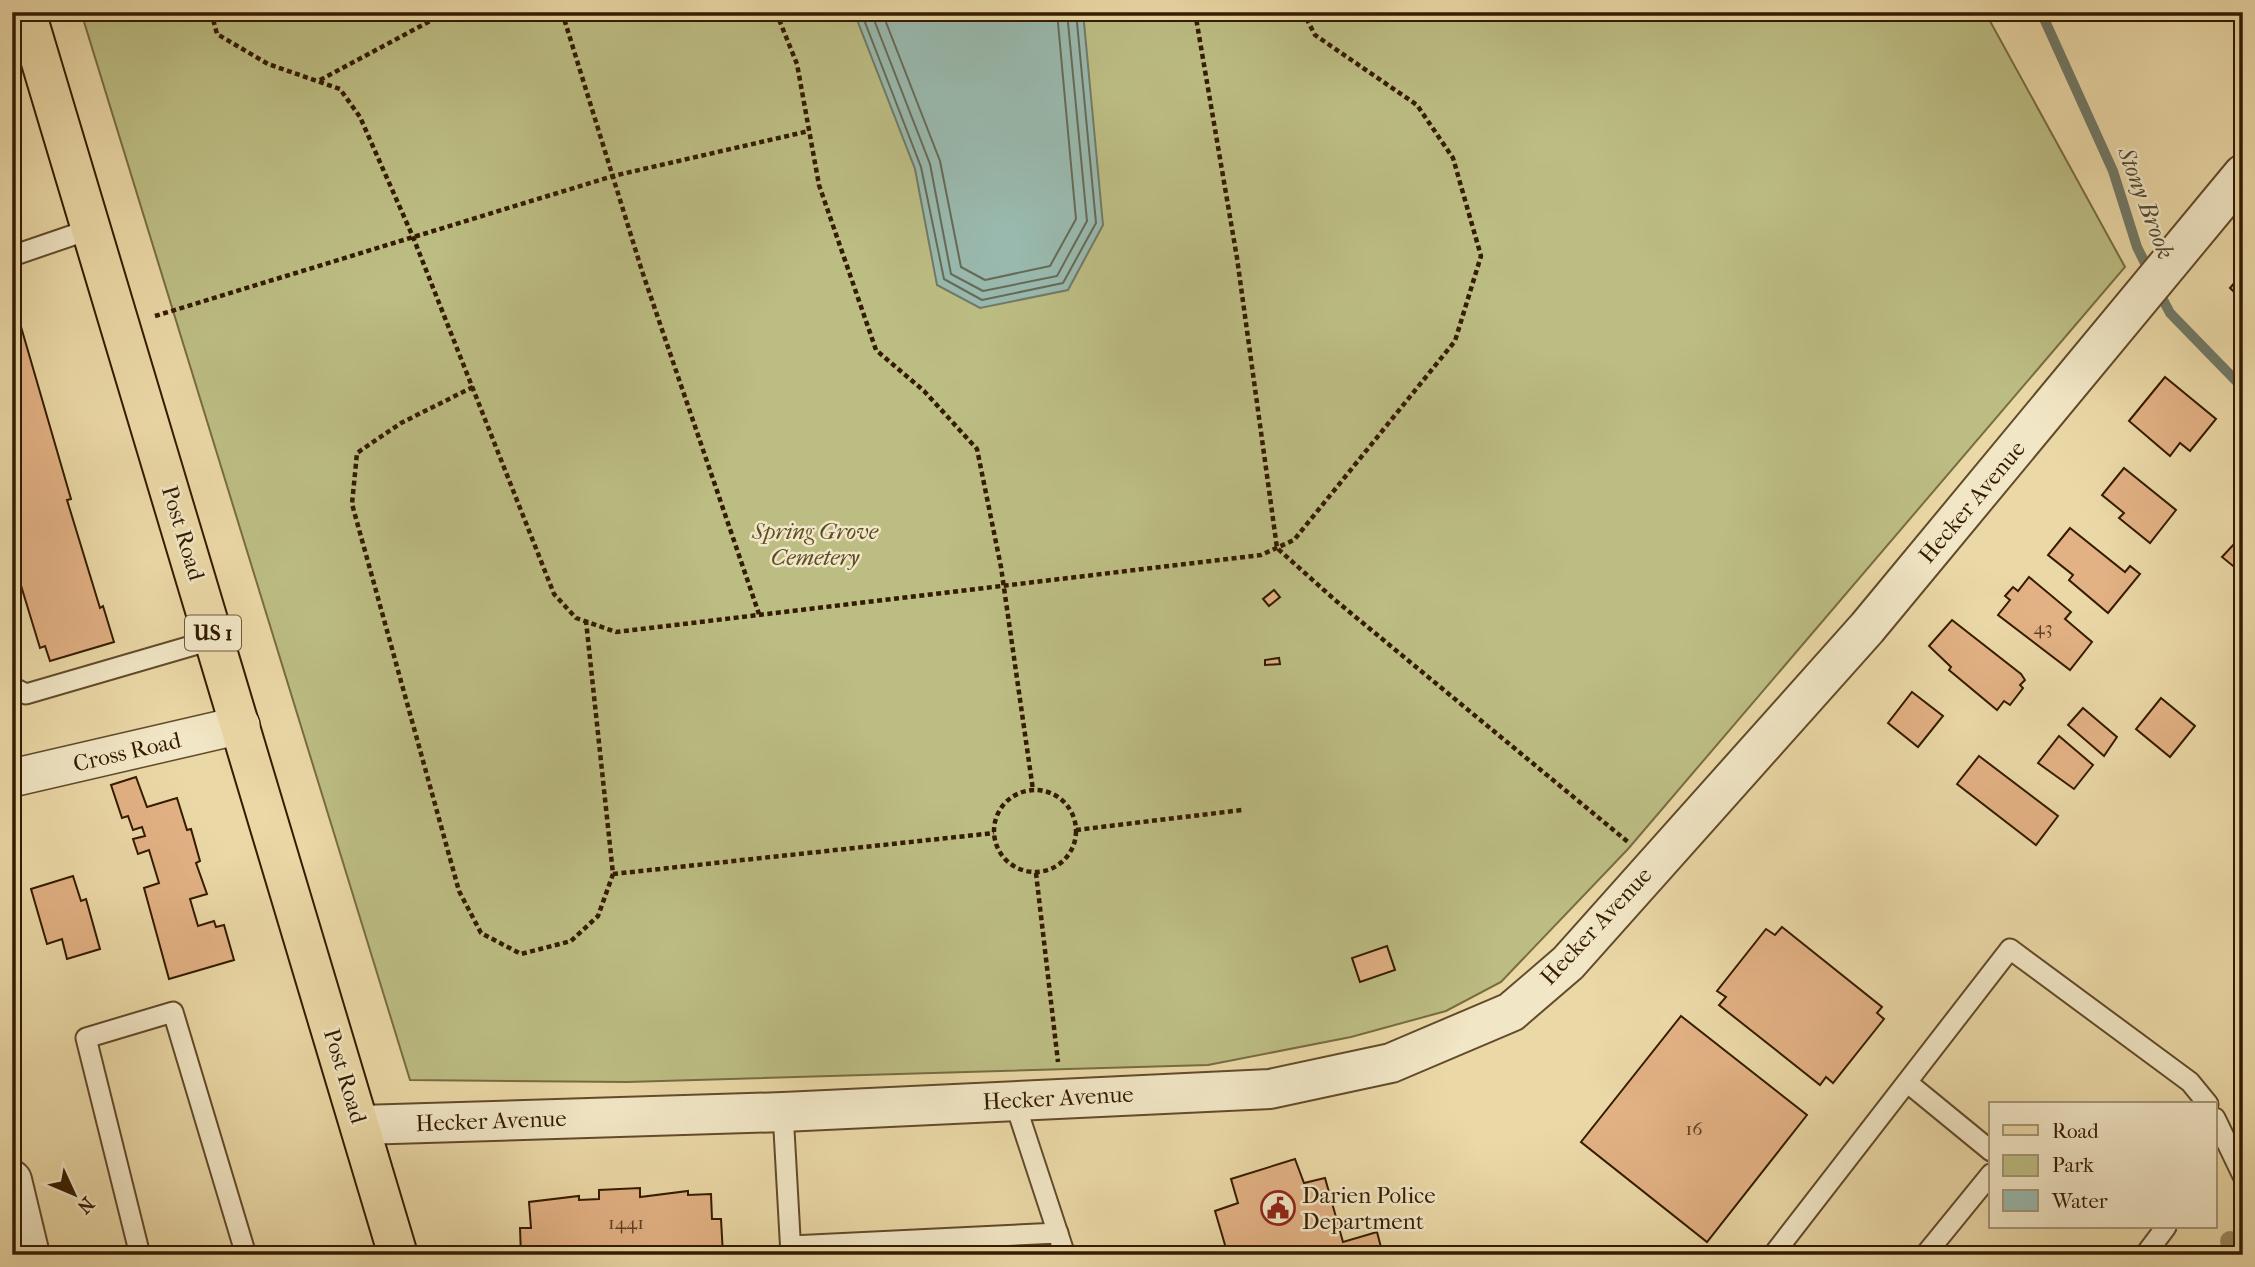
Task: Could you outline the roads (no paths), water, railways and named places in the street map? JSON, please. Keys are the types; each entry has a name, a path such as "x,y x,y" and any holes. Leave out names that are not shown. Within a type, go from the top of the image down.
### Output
{"main road":[{"name":"Post Road","path":"26,12 398,1255"}],"street":[{"name":"Hecker Avenue","path":"360,1125 783,1112 1270,1089 1391,1063 1511,1012 1568,963 1867,628 2243,174"},
{"name":"Cross Road","path":"12,778 241,725"},
{"path":"12,1180 30,1255"}],"lane":[{"path":"12,256 91,229"},
{"path":"19,690 215,639"},
{"path":"1773,1255 2010,949 2190,1082 2206,1102"},
{"path":"140,1255 86,1038 173,1012 246,1255"},
{"path":"1908,1083 1989,1149"},
{"path":"1014,1100 1065,1255"},
{"path":"783,1112 791,1250 1058,1233"},
{"path":"2216,1120 2243,1176"},
{"path":"2216,1161 2227,1145"},
{"path":"1925,1255 1989,1176"},
{"path":"2145,1255 2165,1228"}],"water":[{"path":"854,12 1083,12 1103,225 1068,290 980,308 937,285 915,169"}],"waterway":[{"name":"Stony Brook","path":"2041,12 2113,171 2137,247 2151,275"},
{"name":"Stony Brook","path":"2158,290 2170,313 2243,388"}],"place":[{"name":"Darien Police Department","path":"1278,1208"}],"park label":[{"name":"Spring Grove Cemetery","path":"815,544"}]}
